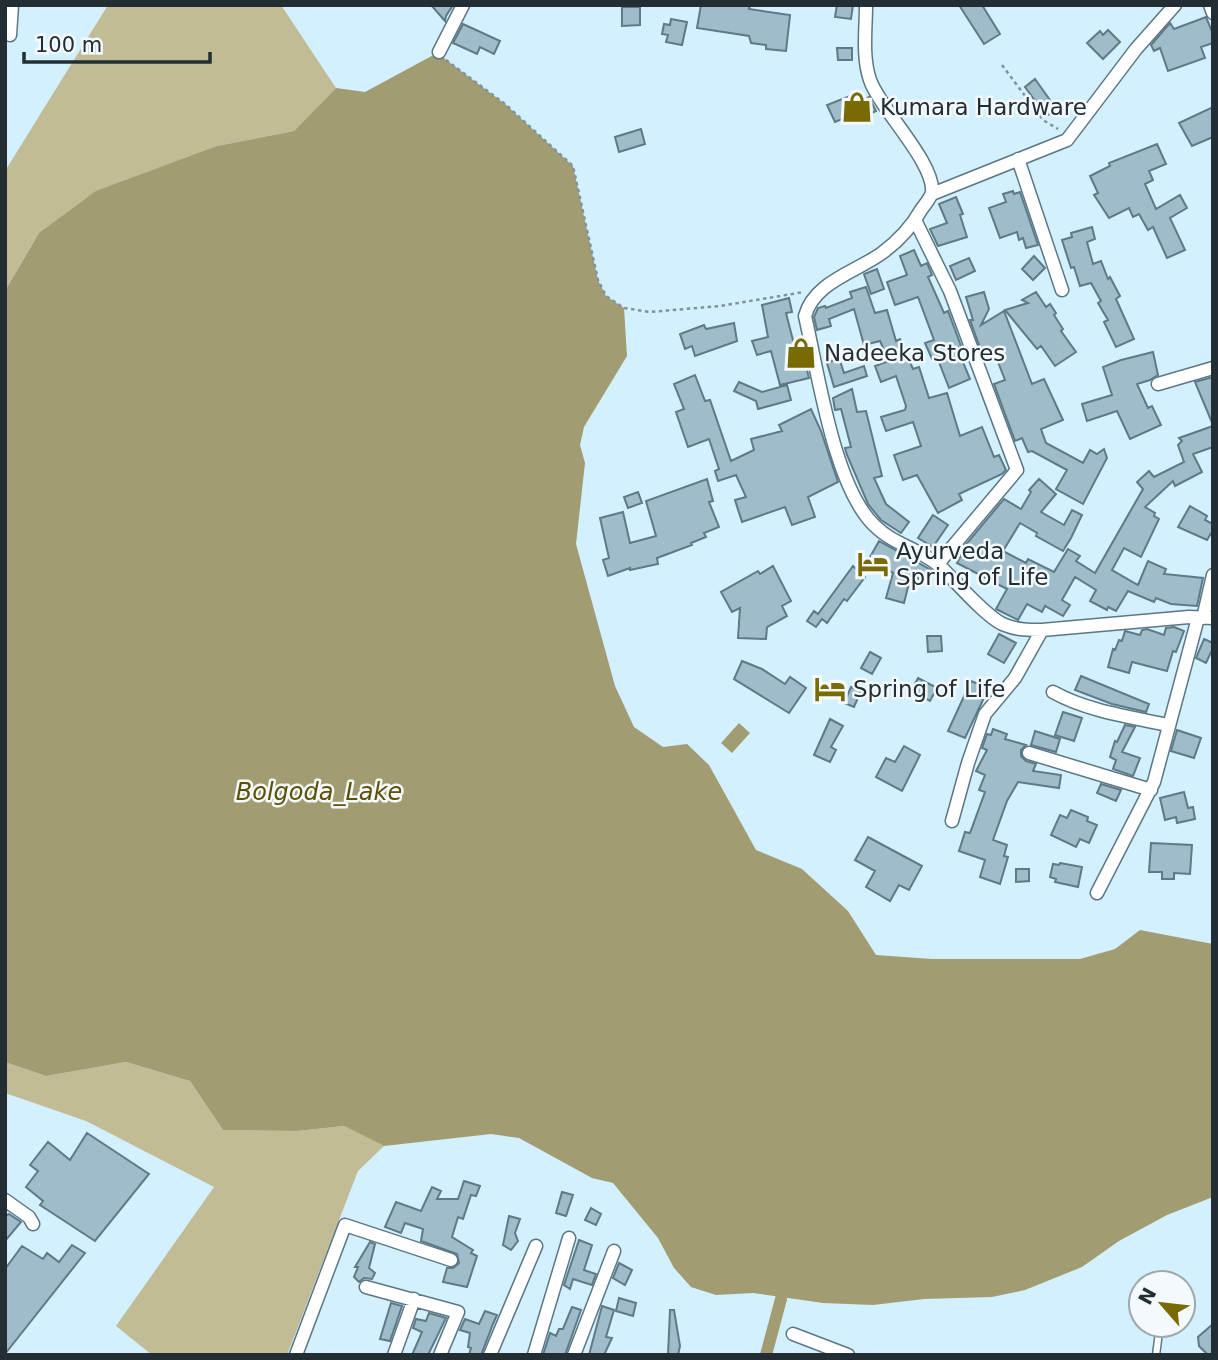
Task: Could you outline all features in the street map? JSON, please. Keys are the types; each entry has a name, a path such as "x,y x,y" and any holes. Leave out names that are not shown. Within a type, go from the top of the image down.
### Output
{"street":[{"path":"10,34 12,5"},
{"path":"439,52 463,5"},
{"path":"866,5 866,59 870,82 922,162 931,180 932,194"},
{"path":"1175,5 1136,49 1067,140 932,194 915,220 882,253 818,292 808,305 805,316 828,424 849,488 862,512 875,527 888,536 938,564 1003,625 1022,630 1042,630 1204,618"},
{"path":"1210,5 1213,13"},
{"path":"1018,159 1062,290"},
{"path":"915,220 950,290 1017,470 938,564"},
{"path":"1158,384 1213,368"},
{"path":"1097,893 1151,790 1168,725 1204,618 1213,575"},
{"path":"952,821 985,715 1015,678 1042,630"},
{"path":"1053,692 1096,708 1168,725"},
{"path":"1029,753 1151,790"},
{"path":"5,1200 29,1217 33,1224"},
{"path":"296,1355 345,1225 451,1260"},
{"path":"534,1355 569,1238"},
{"path":"490,1355 536,1246"},
{"path":"574,1355 614,1251"},
{"path":"366,1287 458,1312 440,1355"},
{"path":"394,1355 414,1299"},
{"path":"793,1334 848,1355"}],"path":[{"path":"439,52 505,104 573,166 598,280 606,296 624,308 650,312 720,306 802,292 818,292"},
{"path":"1002,65 1043,120 1057,128 1067,140"}],"shaded area":[{"path":"108,5 281,5 336,88 294,131 217,146 39,233 5,291 5,171"},
{"path":"5,1062 46,1076 126,1062 190,1081 223,1130 297,1131 344,1126 384,1146 358,1171 287,1355 152,1355 116,1326 214,1187 86,1121 5,1093"}],"water":[{"name":"Bolgoda_Lake","path":"439,52 505,104 573,166 598,280 606,296 624,308 627,356 584,427 580,445 585,463 576,544 615,686 634,727 663,747 687,744 709,765 756,850 802,869 848,911 876,955 932,959 1080,959 1115,949 1140,930 1213,944 1213,1197 1167,1215 1119,1241 1082,1267 1025,1290 992,1297 924,1299 873,1305 823,1303 753,1293 716,1295 691,1287 674,1268 658,1238 613,1183 592,1178 519,1138 491,1134 384,1146 344,1126 297,1131 223,1130 190,1081 126,1062 46,1076 5,1062 5,291 39,233 96,191 217,146 294,131 336,88 365,92"},
{"path":"739,723 750,733 732,753 721,743"}],"building":[{"path":"431,5 453,5 445,21"},
{"path":"701,5 750,5 749,9 790,15 786,51 766,49 766,45 751,43 749,36 697,28"},
{"path":"837,5 853,5 851,19 835,17"},
{"path":"959,5 982,5 1000,34 984,44"},
{"path":"622,7 640,7 640,25 622,26"},
{"path":"1206,17 1213,34 1213,43 1201,47 1205,58 1168,71 1160,48 1154,51 1151,45 1170,23 1174,29"},
{"path":"671,19 687,22 682,45 666,42 668,35 662,34 664,24 670,25"},
{"path":"463,24 500,41 494,54 480,47 477,54 453,43"},
{"path":"1108,30 1120,42 1103,59 1087,43 1100,31 1103,35"},
{"path":"837,48 852,48 852,60 838,60"},
{"path":"1035,79 1057,110 1046,116 1025,87"},
{"path":"850,96 857,113 835,122 827,105"},
{"path":"869,97 876,111 862,118 855,105"},
{"path":"1213,107 1213,137 1192,146 1179,123"},
{"path":"641,129 645,144 619,152 615,137"},
{"path":"1157,144 1166,164 1149,171 1153,180 1145,184 1156,209 1180,195 1187,208 1170,218 1185,250 1167,258 1153,227 1148,230 1139,214 1133,217 1129,208 1109,218 1094,195 1098,193 1090,176 1110,166 1109,163"},
{"path":"1013,191 1014,194 1020,192 1038,245 1026,248 1023,238 1019,240 1017,232 1000,238 989,208 1006,202 1003,194"},
{"path":"956,197 963,214 960,215 967,237 938,246 930,229 947,223 939,204"},
{"path":"1092,227 1095,239 1087,242 1093,264 1101,261 1108,279 1110,277 1120,296 1116,299 1134,339 1116,347 1104,322 1108,320 1098,303 1101,301 1091,283 1080,286 1062,240 1072,237 1071,233"},
{"path":"914,250 921,266 927,263 932,275 928,277 944,313 948,311 961,346 957,348 970,379 949,388 937,357 932,359 925,343 934,340 918,297 895,305 887,282 907,275 900,256"},
{"path":"1034,256 1045,268 1033,280 1022,269"},
{"path":"969,258 975,271 956,280 950,266"},
{"path":"877,269 884,289 871,294 864,274"},
{"path":"866,287 875,313 887,310 896,341 900,339 913,369 919,367 929,398 947,393 960,436 982,427 994,457 999,455 1006,470 959,494 962,500 938,513 917,475 903,480 894,455 921,446 913,422 886,431 881,417 905,410 906,406 896,376 881,382 875,366 889,361 880,341 864,345 854,309 829,319 831,326 817,330 814,317 818,308 826,308 852,298 850,292"},
{"path":"984,292 989,309 981,325 1004,311 1032,384 1044,379 1063,420 1041,429 1046,443 1083,463 1090,450 1097,454 1104,449 1107,458 1083,504 1056,489 1067,470 1032,451 1028,452 1022,438 1015,441 994,384 1005,380 994,352 983,356 970,320 973,320 966,297"},
{"path":"1036,292 1046,307 1050,304 1056,313 1054,315 1063,329 1061,331 1076,352 1055,366 1041,346 1037,349 1005,310 1028,303 1022,300"},
{"path":"789,298 792,312 786,313 795,348 801,347 809,378 780,385 771,351 757,355 752,341 768,337 762,305"},
{"path":"734,323 737,341 695,356 692,346 685,349 680,334 704,325 706,329"},
{"path":"1153,352 1158,375 1137,384 1148,408 1152,406 1161,425 1130,439 1117,411 1087,421 1082,404 1112,395 1103,367"},
{"path":"839,358 844,373 864,366 867,376 834,387 827,363"},
{"path":"695,375 705,401 710,400 731,461 754,450 751,439 782,431 779,425 811,409 838,482 808,497 815,517 792,525 785,507 742,522 735,500 746,497 736,475 718,481 715,471 719,469 709,439 688,447 676,412 684,409 674,384"},
{"path":"1213,377 1213,425 1195,382"},
{"path":"739,382 762,392 787,385 791,400 758,409 756,401 734,391"},
{"path":"852,389 857,412 866,411 882,476 874,478 886,504 909,522 901,533 881,520 868,504 847,455 845,448 851,447 841,409 835,410 833,398"},
{"path":"1213,426 1213,447 1193,454 1202,472 1175,486 1173,481 1145,507 1159,519 1141,557 1124,548 1112,570 1138,585 1148,561 1166,569 1164,574 1203,578 1197,606 1171,604 1156,598 1154,602 1128,591 1116,611 1108,607 1107,610 1090,601 1096,590 1075,577 1062,600 1070,605 1063,616 1045,606 1042,612 1027,604 1018,620 996,609 1007,589 957,563 963,548 1004,499 1021,509 1031,492 1029,490 1039,479 1056,494 1041,512 1064,525 1072,510 1082,515 1071,538 1063,551 1036,536 1037,533 1020,523 1003,551 1026,563 1028,559 1054,572 1068,549 1080,556 1076,561 1095,573 1143,489 1137,482 1149,471 1154,477 1184,462 1178,445 1182,441 1179,438"},
{"path":"707,479 713,501 709,502 719,527 704,533 706,537 691,543 692,545 657,558 658,564 630,568 608,576 603,560 609,558 600,518 623,512 630,543 656,536 646,501"},
{"path":"638,492 642,503 628,508 624,497"},
{"path":"1190,506 1207,516 1205,520 1213,524 1213,530 1207,540 1178,527"},
{"path":"933,515 948,525 933,547 918,538"},
{"path":"879,541 931,570 925,582 911,575 904,603 886,598 893,573 869,559"},
{"path":"773,566 791,601 782,606 787,616 767,627 766,639 738,638 740,608 732,612 721,592 758,571 760,574"},
{"path":"853,566 865,577 847,601 844,599 827,623 822,619 816,627 807,621 814,611 818,614"},
{"path":"1174,627 1184,631 1176,652 1173,651 1167,671 1132,662 1129,673 1108,667 1113,649 1115,650 1119,640 1122,641 1125,631 1140,635 1142,630 1147,629 1164,635 1166,628"},
{"path":"999,634 1016,643 1004,663 988,654"},
{"path":"927,636 941,636 942,651 928,652"},
{"path":"1204,639 1213,643 1206,663 1196,658"},
{"path":"870,652 881,658 872,674 861,668"},
{"path":"742,661 762,669 785,684 790,677 806,688 789,713 734,679"},
{"path":"1081,676 1149,704 1146,712 1112,704 1075,690"},
{"path":"918,678 937,688 930,701 911,691"},
{"path":"971,681 986,687 981,699 983,700 965,738 948,731"},
{"path":"851,687 861,691 854,707 844,703"},
{"path":"1063,712 1082,718 1074,741 1055,735"},
{"path":"830,719 843,726 831,747 836,750 830,762 814,755"},
{"path":"1125,725 1135,727 1122,752 1140,758 1133,776 1113,769 1116,760 1110,757 1115,741 1117,742"},
{"path":"993,729 1007,734 1005,739 1026,745 1021,750 1021,756 1036,764 1033,771 1061,775 1059,788 1018,782 1007,801 993,840 1007,845 1004,856 1008,857 1000,884 980,877 985,860 959,851 965,832 970,833 985,792 979,790 985,775 976,771 987,750 982,748 987,734 991,735"},
{"path":"1177,730 1201,738 1194,758 1171,751"},
{"path":"1035,731 1060,739 1056,752 1031,745"},
{"path":"904,746 920,755 902,791 876,777 886,758 895,762"},
{"path":"1101,784 1121,790 1116,801 1097,793"},
{"path":"1184,792 1188,808 1193,807 1195,819 1177,823 1176,817 1165,820 1160,798"},
{"path":"1071,810 1088,817 1087,821 1097,825 1089,843 1080,839 1076,847 1051,835 1060,815 1067,818"},
{"path":"868,837 922,866 909,890 899,885 890,901 866,887 875,871 855,860"},
{"path":"1151,843 1192,845 1190,874 1174,873 1174,879 1162,879 1162,872 1149,872"},
{"path":"1053,864 1082,867 1078,887 1055,882 1056,879 1050,877"},
{"path":"1016,869 1029,869 1029,881 1016,882"},
{"path":"87,1133 149,1174 95,1241 40,1205 43,1201 26,1187 38,1171 30,1165 48,1142 70,1160"},
{"path":"464,1181 480,1186 476,1196 471,1195 463,1219 458,1217 452,1237 473,1250 471,1253 477,1256 467,1287 443,1282 447,1268 453,1268 459,1263 457,1254 421,1241 423,1229 405,1223 401,1233 385,1227 396,1202 421,1211 432,1187 441,1191 437,1199 458,1199"},
{"path":"562,1192 573,1195 566,1216 556,1213"},
{"path":"591,1208 601,1214 596,1225 585,1220"},
{"path":"9,1214 21,1222 5,1241 5,1216"},
{"path":"509,1216 520,1219 515,1233 518,1241 511,1250 503,1245"},
{"path":"579,1240 592,1245 584,1270 596,1274 592,1285 573,1279 570,1289 564,1285"},
{"path":"370,1242 375,1244 369,1268 375,1273 372,1279 364,1278 359,1282 354,1277 358,1267 355,1267"},
{"path":"72,1245 85,1253 5,1354 5,1269 22,1246 43,1259 47,1253 59,1262"},
{"path":"619,1263 632,1270 625,1285 613,1278"},
{"path":"619,1298 636,1303 633,1316 616,1311"},
{"path":"391,1303 402,1306 390,1341 380,1339"},
{"path":"602,1306 614,1310 606,1337 612,1338 604,1355 589,1355"},
{"path":"572,1307 581,1310 565,1355 543,1355 550,1333 556,1336 559,1329 563,1329"},
{"path":"670,1310 674,1310 680,1346 678,1355 668,1355"},
{"path":"485,1311 497,1315 481,1355 469,1355 470,1333 460,1330 465,1319 479,1324"},
{"path":"429,1313 446,1318 428,1355 412,1355 422,1332 413,1328 416,1319 426,1321"},
{"path":"1213,1324 1213,1355 1208,1355 1199,1346 1198,1337"}],"waterway":[{"path":"766,1355 781,1299"}],"place":[{"name":"Kumara Hardware","path":"857,107"},
{"name":"Nadeeka Stores","path":"801,353"},
{"name":"Ayurveda Spring of Life","path":"873,564"},
{"name":"Spring of Life","path":"830,689"}]}
